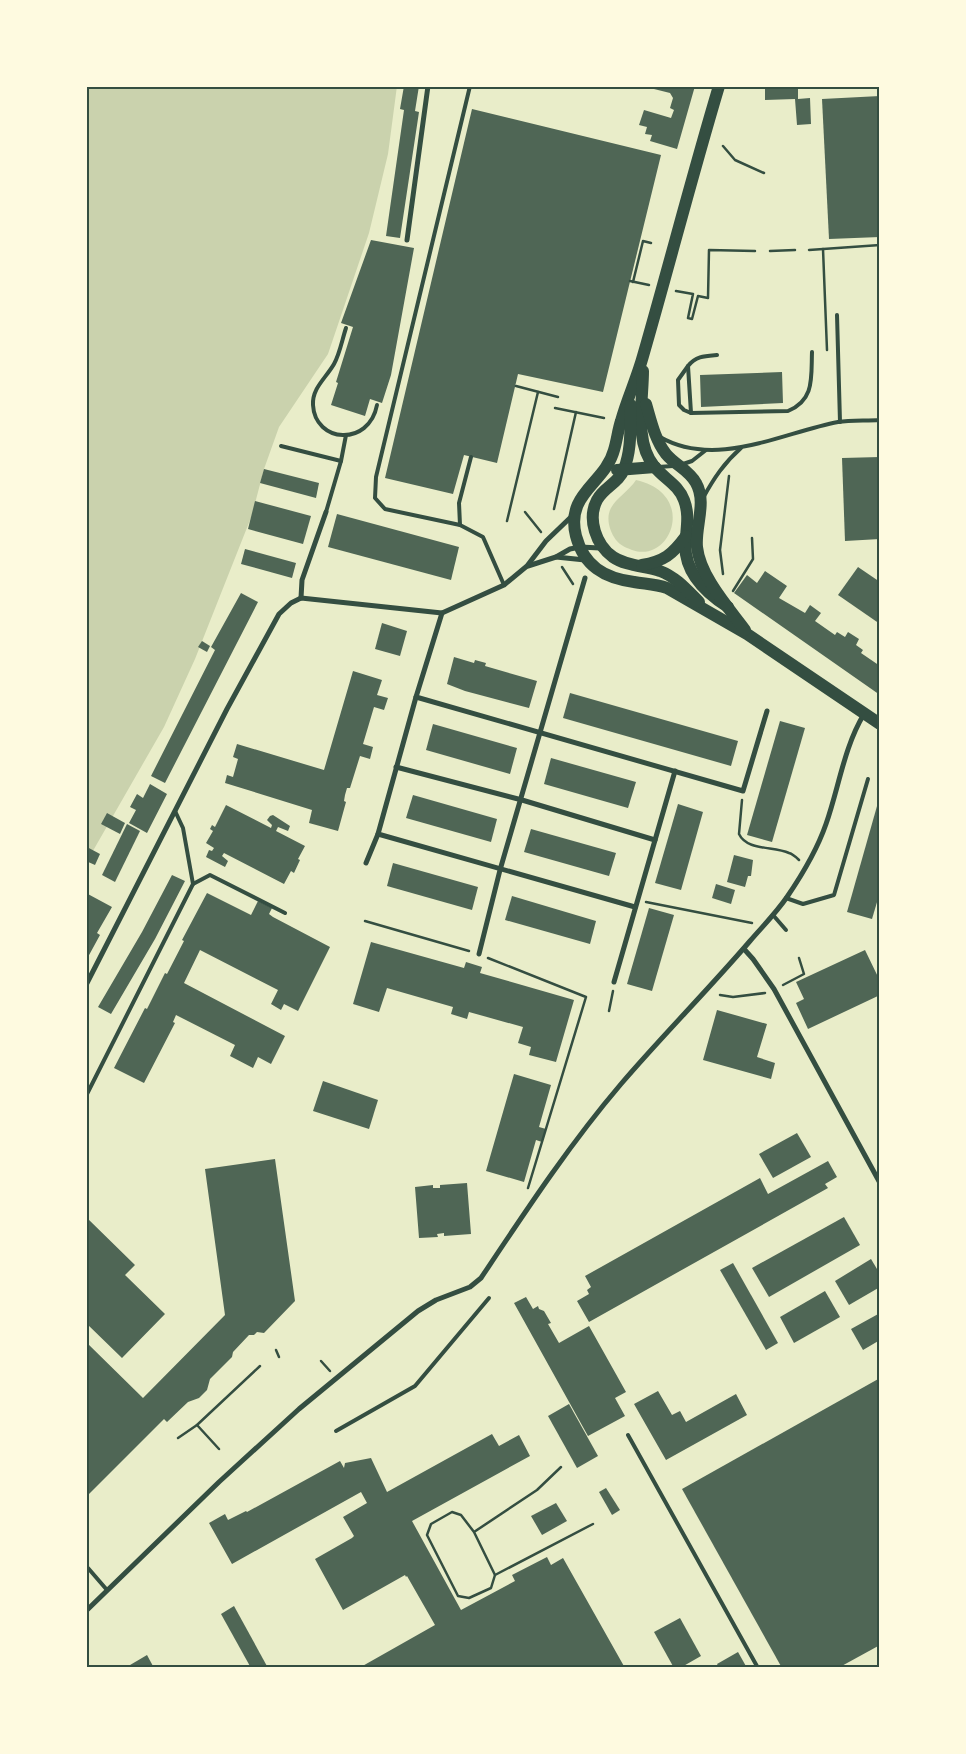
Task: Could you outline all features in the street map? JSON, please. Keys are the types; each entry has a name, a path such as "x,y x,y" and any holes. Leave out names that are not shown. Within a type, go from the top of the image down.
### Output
{"main road":[{"path":"711,614 676,580 662,572 626,563 613,557 598,539 593,526 593,513 597,500 620,477 624,468 630,442 642,360 692,173 719,86"},
{"path":"637,395 654,433 666,454 689,472 697,484 701,503 697,546 700,561 747,634"},
{"path":"637,395 643,444 654,467 676,486 684,498 688,510 685,552 688,562 697,579 710,595 728,607"},
{"path":"637,395 621,421 613,456 608,466 583,494 575,512 576,535 587,560 594,568 619,580 656,584 667,588 747,634 880,724"},
{"path":"597,478 624,468 654,467"},
{"path":"639,566 666,558 676,550 686,536 701,503"}],"street":[{"path":"407,240 428,86"},
{"path":"301,598 302,580 326,512"},
{"path":"86,985 227,709 279,614 291,603 301,598 442,613 504,585 527,566 546,541 575,512"},
{"path":"527,566 556,557 570,549 580,547 604,548"},
{"path":"556,557 587,560"},
{"path":"479,954 500,870 522,800 585,578"},
{"path":"366,863 378,834 416,697 442,613"},
{"path":"416,697 743,791 767,711"},
{"path":"86,1611 219,1482 308,1400 418,1311 436,1300 470,1287 481,1278 596,1114 744,949 786,898 810,861 826,825 853,731 864,713"},
{"path":"396,767 522,800 655,840"},
{"path":"614,982 674,771"},
{"path":"378,834 635,907"},
{"path":"744,949 753,958 774,989 880,1183"}],"lane":[{"path":"470,86 376,477 375,498 385,509 460,525 483,537 504,585"},
{"path":"838,315 840,422"},
{"path":"346,328 338,355 316,389 313,405 318,421 330,432 346,436 361,431 367,426 376,413 377,405"},
{"path":"717,355 694,359 678,380 679,405 684,410 691,412 788,411 797,407 803,402 809,389 812,352"},
{"path":"688,366 691,412"},
{"path":"654,433 685,448 706,450 741,448 840,422 880,420"},
{"path":"326,512 346,436"},
{"path":"281,446 341,460"},
{"path":"701,503 717,473 727,460 741,448"},
{"path":"654,467 680,465 692,461 706,450"},
{"path":"460,525 459,503 471,457"},
{"path":"786,898 803,904 834,895 868,779"},
{"path":"176,811 183,828 193,884"},
{"path":"86,1096 193,884 210,875 285,913"},
{"path":"772,915 786,930"},
{"path":"336,1431 414,1386 489,1298"},
{"path":"628,1434 758,1668"},
{"path":"88,1568 107,1590"}],"path":[{"path":"723,146 735,160 764,173"},
{"path":"633,282 643,241 650,243"},
{"path":"809,250 880,245"},
{"path":"823,249 826,320"},
{"path":"693,294 688,318 692,319 698,296 708,298 709,250 755,251"},
{"path":"770,250 795,250"},
{"path":"516,386 558,397"},
{"path":"507,521 538,392"},
{"path":"555,408 604,418"},
{"path":"554,509 576,412"},
{"path":"723,575 720,550 729,476"},
{"path":"525,512 538,529"},
{"path":"729,588 731,594 753,559 752,538"},
{"path":"743,791 739,834 741,837 756,847 776,849 790,853 801,861"},
{"path":"637,901 752,923"},
{"path":"365,921 479,954 586,997 527,1193"},
{"path":"782,985 804,974 799,958"},
{"path":"610,1012 614,982"},
{"path":"720,995 733,997 765,993"},
{"path":"276,1350 279,1357"},
{"path":"178,1438 197,1425 260,1366"},
{"path":"197,1425 219,1448"},
{"path":"474,1532 537,1490 561,1467"},
{"path":"452,1512 461,1514 474,1532 495,1575 491,1588 469,1598 458,1596 427,1535 431,1524 452,1512"},
{"path":"495,1575 593,1524"}],"green space":[{"path":"86,86 397,86 388,154 369,233 328,354 279,427 264,469 252,515 195,659 164,727 86,863"},
{"path":"636,480 655,488 667,499 672,512 672,526 667,538 658,547 646,552 632,550 619,543 612,534 609,523 609,512 613,504"}],"building":[{"path":"404,86 419,86 415,111 419,112 400,238 386,236 404,110 400,109"},
{"path":"655,86 695,86 677,149 650,141 652,135 645,134 647,127 639,125 644,110 671,118 674,110 670,108 673,98 670,93 654,89"},
{"path":"765,86 798,86 798,99 810,98 811,124 797,125 795,99 765,100"},
{"path":"880,96 880,237 829,239 822,99"},
{"path":"472,109 661,155 603,392 518,374 497,463 464,455 453,494 385,478"},
{"path":"371,240 414,248 391,375 382,403 370,399 365,416 331,405 353,327 341,323"},
{"path":"782,372 783,403 701,407 700,375"},
{"path":"880,457 880,539 845,541 842,458"},
{"path":"264,469 319,483 316,498 260,483"},
{"path":"255,501 311,516 303,544 248,529"},
{"path":"337,514 459,547 451,580 328,547"},
{"path":"245,549 296,563 292,578 241,564"},
{"path":"858,567 880,582 880,624 838,595"},
{"path":"765,571 787,586 779,598 805,613 810,605 821,613 815,621 835,635 837,632 845,637 848,632 859,639 856,645 863,650 861,653 880,666 880,695 734,593 747,575 757,583"},
{"path":"241,593 258,602 165,783 151,776 215,650 211,647"},
{"path":"382,623 407,631 400,656 375,649"},
{"path":"202,641 210,646 207,652 198,647"},
{"path":"454,657 474,663 475,660 486,663 485,666 537,681 529,708 465,691 447,684"},
{"path":"353,671 382,680 377,695 388,698 384,710 374,707 363,744 373,747 370,759 360,756 350,788 347,788 344,801 346,802 338,831 309,823 312,810 225,783 227,775 233,777 238,759 233,757 237,744 324,770"},
{"path":"570,693 738,741 731,766 563,718"},
{"path":"780,721 805,728 772,842 747,835"},
{"path":"433,724 517,748 510,774 426,750"},
{"path":"551,758 636,782 628,808 544,784"},
{"path":"150,784 167,794 147,833 129,823 136,810 130,807 137,794 143,798"},
{"path":"413,795 497,819 491,842 406,818"},
{"path":"879,799 880,892 872,919 847,912"},
{"path":"678,804 703,812 681,890 655,883"},
{"path":"226,805 271,828 272,825 267,820 273,815 290,826 288,831 278,827 276,831 305,846 298,859 300,860 294,873 291,871 284,884 224,853 222,856 228,861 225,867 206,857 209,850 212,851 214,848 206,843 213,831 210,829 212,825 215,827"},
{"path":"107,813 125,823 120,834 101,824"},
{"path":"127,824 140,831 115,882 102,875"},
{"path":"531,829 616,853 609,876 524,852"},
{"path":"87,847 100,854 95,865 86,861"},
{"path":"734,855 753,860 751,876 748,876 745,887 727,882"},
{"path":"393,863 478,887 472,910 387,886"},
{"path":"172,875 185,881 155,939 111,1014 98,1007 142,932"},
{"path":"716,884 735,890 731,904 712,898"},
{"path":"86,893 112,907 97,933 100,935 88,957 86,955"},
{"path":"207,893 251,915 258,901 272,908 269,914 273,917 330,947 298,1011 284,1004 281,1010 271,1004 278,990 200,950 184,983 285,1036 271,1064 258,1057 253,1068 230,1056 235,1045 176,1015 173,1022 175,1023 144,1083 114,1068 145,1008 147,1009 165,973 167,974 184,941 182,940"},
{"path":"512,896 596,921 590,944 505,920"},
{"path":"649,908 674,915 652,991 627,984"},
{"path":"371,942 464,968 466,962 482,967 480,973 574,1000 556,1062 529,1055 531,1047 518,1043 523,1027 469,1012 467,1019 451,1014 453,1007 387,988 379,1012 353,1004"},
{"path":"865,950 880,981 880,995 808,1029 796,1003 804,999 796,982"},
{"path":"717,1010 767,1024 757,1057 775,1063 771,1079 703,1060"},
{"path":"514,1074 551,1085 539,1127 546,1129 542,1142 536,1140 524,1182 486,1171"},
{"path":"323,1081 378,1100 369,1129 313,1111"},
{"path":"797,1133 811,1157 773,1178 759,1154"},
{"path":"275,1159 295,1301 264,1333 257,1332 254,1335 249,1335 233,1352 232,1357 210,1379 207,1390 199,1398 188,1402 167,1422 164,1419 86,1497 86,1342 143,1398 225,1315 205,1169"},
{"path":"828,1161 837,1177 825,1184 828,1188 589,1322 577,1301 589,1294 587,1290 591,1287 585,1276 760,1178 768,1194"},
{"path":"467,1183 471,1234 444,1236 444,1233 437,1234 438,1237 419,1238 415,1187 433,1185 433,1188 440,1188 440,1185"},
{"path":"86,1217 135,1265 125,1275 165,1314 122,1358 86,1323"},
{"path":"844,1217 860,1245 769,1297 752,1268"},
{"path":"871,1259 880,1274 880,1287 849,1305 835,1281"},
{"path":"733,1263 778,1343 766,1350 720,1270"},
{"path":"825,1291 840,1317 794,1343 780,1317"},
{"path":"526,1297 533,1309 538,1306 539,1309 544,1311 551,1323 548,1324 559,1343 589,1326 626,1392 615,1398 625,1416 588,1436 514,1303"},
{"path":"880,1313 880,1340 863,1350 851,1329"},
{"path":"880,1378 880,1645 838,1668 782,1668 682,1489"},
{"path":"658,1391 672,1415 680,1411 686,1422 736,1394 747,1415 666,1460 634,1404"},
{"path":"569,1404 598,1456 577,1468 548,1416"},
{"path":"492,1434 499,1446 519,1435 530,1456 412,1521 461,1610 515,1581 512,1575 547,1557 551,1565 563,1558 625,1668 359,1668 435,1625 405,1575 343,1610 315,1559 354,1536 343,1517 367,1503 361,1492 232,1564 209,1523 225,1514 228,1520 247,1512 340,1461 344,1468 345,1463 371,1458 387,1492"},
{"path":"606,1488 620,1510 612,1515 599,1492"},
{"path":"556,1503 567,1521 542,1535 531,1516"},
{"path":"234,1606 268,1668 251,1668 221,1614"},
{"path":"680,1618 701,1656 680,1668 674,1668 654,1632"},
{"path":"738,1652 747,1668 719,1668 717,1664"},
{"path":"147,1655 154,1668 125,1668"}]}
